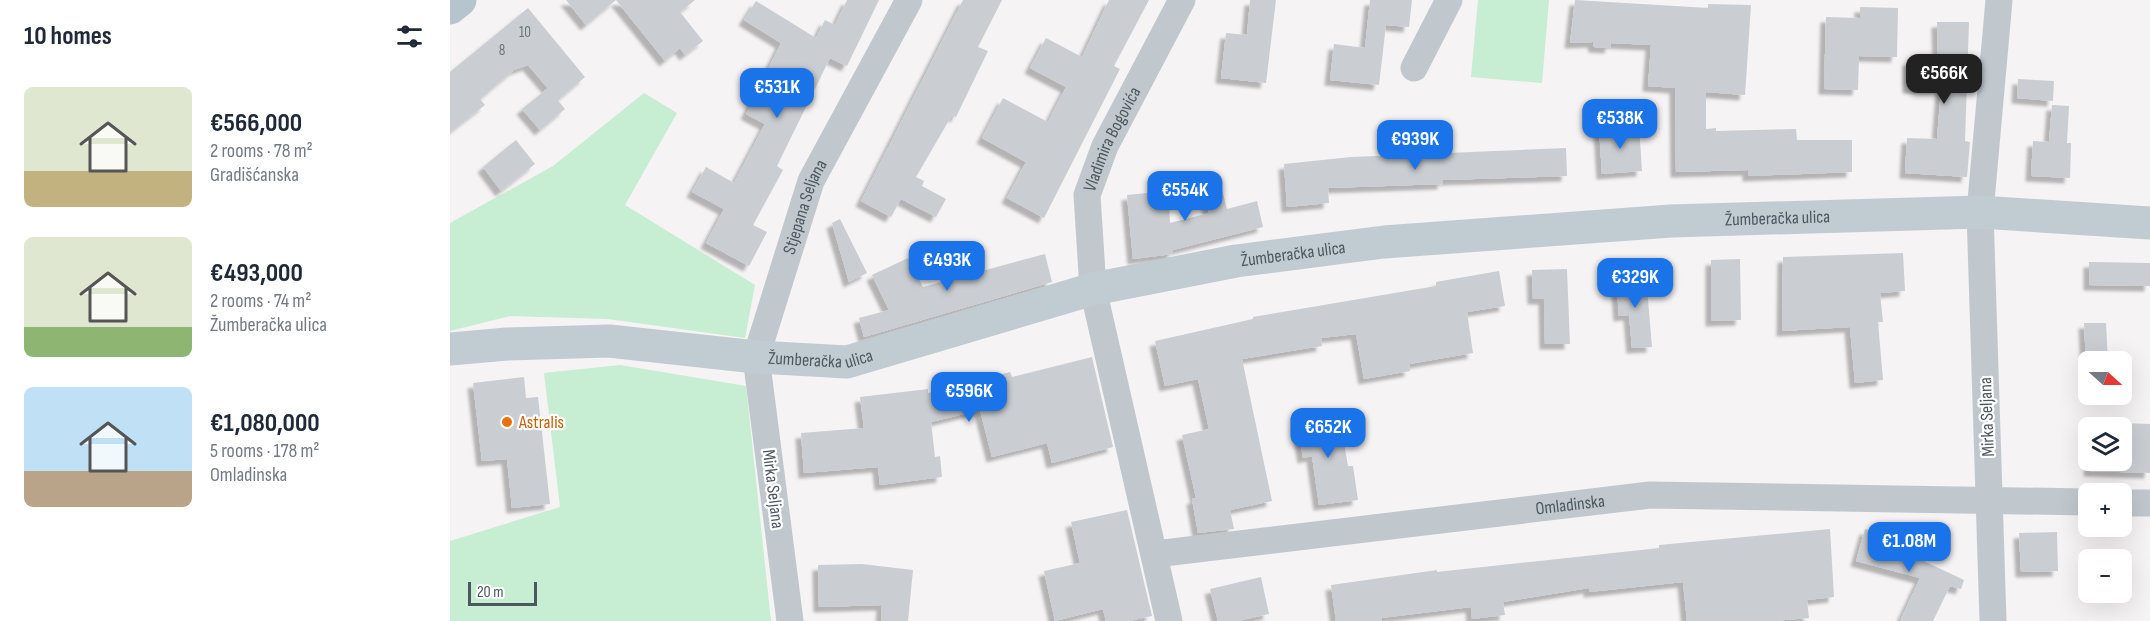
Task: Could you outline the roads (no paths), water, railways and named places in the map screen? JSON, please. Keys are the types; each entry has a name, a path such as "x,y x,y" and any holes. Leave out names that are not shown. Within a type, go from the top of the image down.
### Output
{"main road":[{"path":"450,8 460,0"},
{"name":"Žumberačka ulica","path":"450,349 507,344 609,341 756,357 847,362 1093,289 1236,261 1384,242 1671,220 1980,212 2150,223"}],"street":[{"name":"Stjepana Seljana","path":"756,357 811,180 909,0"},
{"name":"Vladimira Bogovića","path":"1169,621 1093,289 1087,195 1105,146 1182,0"},
{"path":"1414,68 1449,0"},
{"name":"Mirka Seljana","path":"1993,621 1980,212 1999,0"},
{"name":"Mirka Seljana","path":"756,357 790,621"},
{"name":"Omladinska","path":"1155,554 1650,495 2078,502"},
{"path":"2132,503 2150,503"}],"place":[{"name":"Astralis","path":"507,422"}]}
